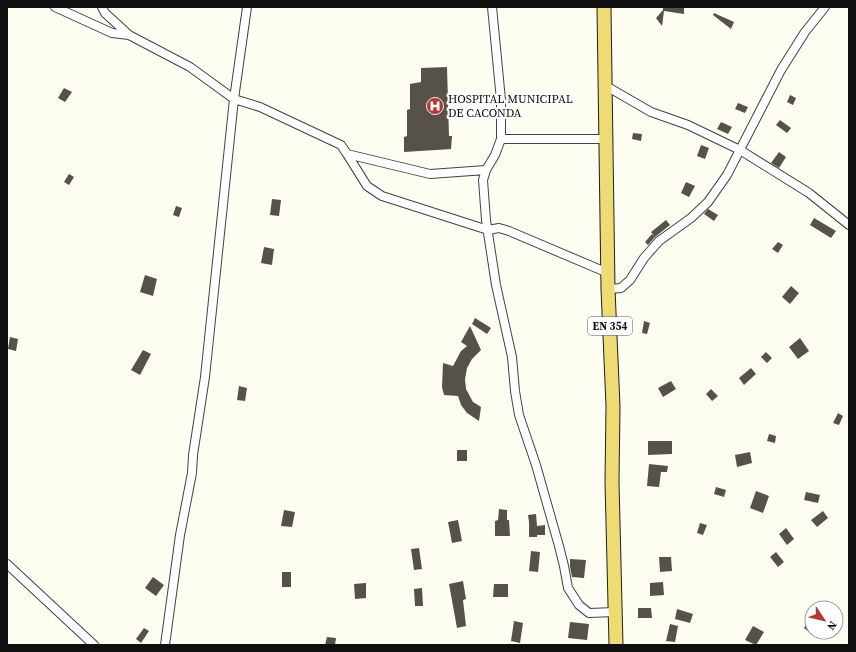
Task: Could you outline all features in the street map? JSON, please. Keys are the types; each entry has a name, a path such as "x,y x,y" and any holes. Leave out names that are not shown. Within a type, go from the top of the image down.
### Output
{"main road":[{"name":"EN 354","path":"604,7 608,289 612,365 612,482 616,645"}],"street":[{"path":"55,7 112,33 129,35"},
{"path":"102,7 105,13 129,35 190,67 234,99 260,108 341,145 367,186 382,196 488,230 499,228 521,235 576,260 608,272"},
{"path":"165,645 180,535 192,473 193,455 205,377 234,99 247,7"},
{"path":"492,7 502,100 501,138 483,180 496,285 512,356 519,415 536,465 559,546 568,588 579,605 589,613 615,612"},
{"path":"608,289 621,288 630,280 644,258 659,241 691,218 708,202 727,175 781,70 805,32 825,7"},
{"path":"606,86 651,112 688,125 740,150 809,193 849,225"},
{"path":"501,138 607,140"},
{"path":"347,154 430,174 486,170"},
{"path":"7,564 94,645"}],"building":[{"path":"663,7 684,7 684,14 664,11 662,26 656,18 663,10"},
{"path":"714,13 734,22 731,29 713,15"},
{"path":"447,67 449,136 452,136 451,149 404,152 404,137 407,136 407,110 410,109 410,84 421,82 421,68"},
{"path":"64,88 72,92 65,102 58,98"},
{"path":"790,95 796,98 793,105 787,102"},
{"path":"738,103 748,107 745,113 735,109"},
{"path":"780,120 791,128 787,133 776,125"},
{"path":"721,122 732,127 728,134 717,129"},
{"path":"633,133 642,134 641,141 632,139"},
{"path":"701,145 709,148 705,159 697,156"},
{"path":"779,152 786,157 779,168 771,163"},
{"path":"69,174 74,177 69,185 64,182"},
{"path":"686,182 695,186 689,197 681,193"},
{"path":"272,199 281,200 279,216 270,215"},
{"path":"176,206 182,208 179,217 173,215"},
{"path":"708,209 718,215 714,221 704,214"},
{"path":"814,218 836,231 831,238 810,225"},
{"path":"666,220 670,225 655,237 651,232"},
{"path":"652,234 655,237 648,245 645,242"},
{"path":"778,242 783,245 778,253 772,249"},
{"path":"264,247 274,249 272,265 261,263"},
{"path":"145,275 157,279 153,296 140,292"},
{"path":"791,286 799,293 790,304 782,297"},
{"path":"475,318 491,328 487,334 472,324"},
{"path":"644,321 650,323 647,334 642,333"},
{"path":"470,326 481,350 472,359 467,368 465,379 466,389 473,402 481,407 479,421 467,413 461,405 458,396 444,395 442,387 443,363 453,366 461,351 467,346 461,342"},
{"path":"10,337 18,339 16,351 8,349"},
{"path":"800,338 809,351 798,359 789,347"},
{"path":"143,350 151,354 140,375 131,370"},
{"path":"766,352 772,358 767,363 761,357"},
{"path":"751,368 756,374 744,385 739,378"},
{"path":"671,381 676,389 663,397 658,388"},
{"path":"239,386 247,388 245,401 237,400"},
{"path":"711,389 718,396 712,401 706,394"},
{"path":"838,413 843,416 839,425 833,423"},
{"path":"769,434 776,436 775,443 767,441"},
{"path":"648,441 672,441 672,454 648,455"},
{"path":"457,450 467,450 467,461 457,461"},
{"path":"750,452 752,463 737,467 735,455"},
{"path":"649,464 668,466 667,472 661,472 659,487 647,486"},
{"path":"716,487 726,490 724,497 714,494"},
{"path":"756,491 769,496 763,513 750,508"},
{"path":"806,492 820,495 818,503 804,500"},
{"path":"499,509 507,510 510,536 495,536 495,521 498,520"},
{"path":"284,510 295,512 292,527 281,526"},
{"path":"823,511 828,518 817,527 811,520"},
{"path":"536,514 537,526 545,525 545,535 529,537 528,515"},
{"path":"458,520 462,541 452,543 448,522"},
{"path":"700,523 707,525 703,535 697,533"},
{"path":"786,528 794,539 787,545 779,534"},
{"path":"419,548 422,569 414,570 411,549"},
{"path":"531,551 540,552 538,572 529,571"},
{"path":"776,552 784,562 778,567 770,557"},
{"path":"659,557 671,557 672,571 660,572"},
{"path":"570,559 586,560 584,578 572,577"},
{"path":"282,572 291,572 291,587 282,587"},
{"path":"153,577 164,585 156,596 145,588"},
{"path":"463,581 466,599 463,600 466,626 457,628 449,584"},
{"path":"663,582 664,595 650,596 650,583"},
{"path":"366,583 366,598 355,599 354,584"},
{"path":"494,584 508,584 508,597 493,597"},
{"path":"422,588 423,606 415,606 414,589"},
{"path":"638,608 651,608 652,618 638,618"},
{"path":"677,609 693,614 690,623 675,619"},
{"path":"514,621 523,623 520,643 511,641"},
{"path":"570,622 589,624 587,640 568,638"},
{"path":"670,624 678,626 675,642 666,641"},
{"path":"753,626 764,632 756,645 745,640"},
{"path":"144,628 149,631 141,643 136,639"},
{"path":"327,637 336,638 335,645 325,645"}],"place":[{"name":"HOSPITAL MUNICIPAL DE CACONDA","path":"435,106"}]}
